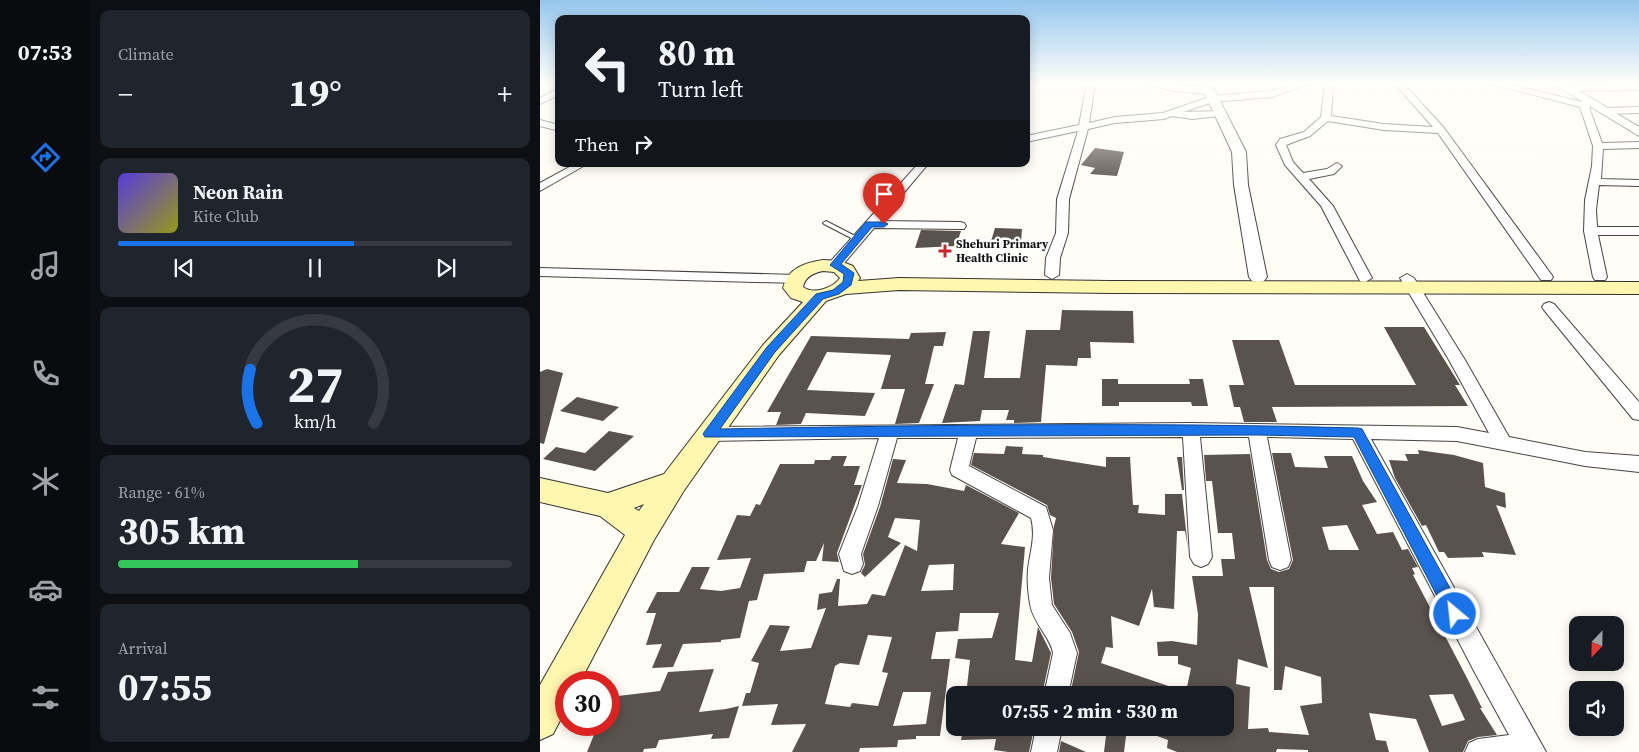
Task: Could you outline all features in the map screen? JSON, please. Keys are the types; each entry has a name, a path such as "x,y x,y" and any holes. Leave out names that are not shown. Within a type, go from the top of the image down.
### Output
{"main road":[{"path":"542,712 643,531 673,484 771,350 805,290 812,268 842,275 921,284 1110,287 1410,283 1546,277 1639,277"},
{"path":"805,290 842,275 1365,278 1410,283 1639,288"},
{"path":"608,505 673,484"},
{"path":"540,490 608,505 643,531"}],"street":[{"path":"1052,276 1053,258 1062,233 1063,199 1077,158 1085,118"},
{"path":"1030,138 1052,135 1084,126 1142,118"},
{"path":"1222,118 1239,152 1241,185 1258,277"},
{"path":"1326,118 1361,126 1441,130"},
{"path":"1326,118 1307,134 1284,141 1281,145 1288,163 1326,204 1365,278"},
{"path":"1430,118 1441,130 1546,277"},
{"path":"1590,118 1598,146 1590,231 1600,277"},
{"path":"1615,118 1639,132"},
{"path":"540,123 555,127"},
{"path":"1598,146 1639,145"},
{"path":"1301,177 1330,172 1336,166"},
{"path":"540,188 577,167"},
{"path":"842,275 857,239 920,167"},
{"path":"1596,182 1639,183"},
{"path":"869,224 960,226"},
{"path":"1590,231 1639,231"},
{"path":"540,272 805,290"},
{"path":"1410,283 1457,360 1503,443"},
{"path":"1549,307 1639,414"},
{"path":"1190,430 1201,557"},
{"path":"709,434 890,431 1257,430 1457,434 1584,459 1639,464"},
{"path":"1257,430 1280,560"},
{"path":"852,564 850,554 868,506 890,431"},
{"path":"969,431 959,470 1038,513 1043,525 1045,534 1038,578 1041,607 1048,624 1056,632 1065,651 1058,686"},
{"path":"1358,432 1482,664 1531,749 1478,752"},
{"path":"1044,752 1047,736"}],"lane":[{"path":"826,223 857,239"}],"building":[{"path":"1095,148 1124,152 1117,176 1090,174 1095,168 1081,165"},
{"path":"995,228 1022,229 1021,242 1005,242 1003,249 989,248"},
{"path":"921,230 961,231 956,246 915,248"},
{"path":"1062,310 1133,311 1134,343 1090,342 1091,358 1078,358 1077,366 1046,365 1041,422 1014,423 1014,420 1006,420 1009,410 982,410 980,421 942,423 955,384 964,385 973,331 990,331 984,378 1020,378 1026,330 1060,330"},
{"path":"1384,327 1424,327 1460,385 1455,385 1468,406 1272,407 1277,422 1244,422 1240,407 1234,407 1229,385 1244,385 1232,340 1279,340 1295,385 1416,385"},
{"path":"946,332 943,346 934,346 925,384 934,384 919,423 895,424 905,389 881,389 891,355 827,352 807,390 875,393 865,416 806,413 801,424 776,425 781,412 767,412 811,336 909,339 911,333"},
{"path":"547,369 563,373 544,444 540,443 540,372"},
{"path":"1102,379 1118,379 1118,384 1190,384 1189,379 1203,379 1208,406 1192,406 1191,402 1119,402 1119,406 1102,406"},
{"path":"577,397 619,407 603,421 560,411"},
{"path":"609,431 634,436 595,471 543,459 556,447 585,453"},
{"path":"1006,446 1023,447 1022,454 1043,455 1043,457 1106,467 1106,457 1130,457 1133,505 1139,505 1138,513 1165,515 1165,494 1182,494 1188,548 1185,531 1177,531 1174,609 1154,607 1152,589 1139,626 1111,616 1113,648 1106,647 1101,663 1168,686 1072,686 1079,652 1072,632 1054,604 1051,578 1056,518 1050,515 1047,505 971,465 974,453 1004,454"},
{"path":"1418,450 1454,455 1483,463 1485,487 1505,493 1506,508 1496,505 1516,555 1482,552 1484,557 1448,558 1444,552 1439,552 1426,525 1422,526 1395,478 1389,460 1408,461 1405,454 1419,454"},
{"path":"1272,453 1291,453 1295,467 1328,468 1324,456 1352,456 1363,481 1377,502 1362,505 1377,534 1393,532 1402,550 1408,549 1418,567 1412,568 1415,574 1413,575 1482,708 1480,708 1497,735 1478,737 1468,741 1463,752 1429,752 1416,719 1369,713 1376,740 1386,741 1389,752 1308,752 1308,750 1277,749 1276,752 1177,752 1167,748 1168,740 1157,736 1234,736 1234,686 1187,686 1191,668 1178,664 1178,656 1158,656 1157,642 1172,641 1197,645 1198,614 1192,576 1223,576 1221,559 1235,559 1232,533 1218,533 1212,481 1206,481 1204,455 1250,454 1267,560 1271,569 1279,572 1289,569 1293,560","holes":["1347,525 1359,550 1329,550 1322,527","1249,587 1274,587 1274,690 1282,690 1285,666 1321,677 1322,703 1300,706 1309,735 1269,732 1268,728 1248,729 1250,687 1236,684 1238,659 1268,668","1453,694 1465,720 1442,726 1429,695"]},
{"path":"832,456 847,456 843,466 860,466 854,485 862,485 837,553 839,562 822,561 824,543 816,561 807,561 804,572 764,574 757,600 749,601 740,638 721,640 721,642 683,644 673,667 652,668 662,644 646,645 656,613 646,613 657,592 679,592 692,567 710,567 700,589 721,591 740,588 751,558 717,560 737,515 750,516 756,504 760,505 780,464 814,464 815,460 830,460"},
{"path":"1177,457 1182,457 1184,490 1182,490"},
{"path":"893,459 906,460 897,483 927,484 964,491 966,485 1019,513 1001,544 1025,547 1015,660 1032,662 1038,627 1051,653 1044,686 967,686 970,660 955,658 958,639 992,638 999,613 960,613 958,631 936,632 931,659 950,659 940,736 916,736 916,739 898,740 897,747 860,748 859,752 792,752 806,724 771,725 778,704 742,706 746,693 750,693 759,663 751,661 770,625 790,626 780,651 811,648 826,608 817,610 819,594 832,592 837,579 840,579 838,606 867,604 872,594 885,596 905,545 917,551 920,520 895,518 888,537 901,543 865,577 861,573 865,565 863,554 880,507","holes":["954,564 953,590 921,591 929,565","868,635 892,637 882,672 888,673 878,706 852,703 850,707 825,704 835,666 840,663 859,665","903,692 931,692 926,724 893,726"]},
{"path":"714,669 699,712 739,706 729,738 711,739 713,734 659,740 656,748 644,749 643,752 587,752 594,736 620,736 620,696 660,691 668,672"},
{"path":"962,736 1032,736 1029,752 994,750 996,739 961,740"},
{"path":"1106,736 1126,736 1124,752 1104,752"},
{"path":"1061,741 1086,752 1059,752"}],"place":[{"name":"Shehuri Primary Health Clinic","path":"945,251"}],"route":[{"path":"884,224 869,224 835,265 849,273 850,278 847,283 836,292 819,297 771,350 709,434 890,431 1257,430 1358,432 1455,614"}]}
